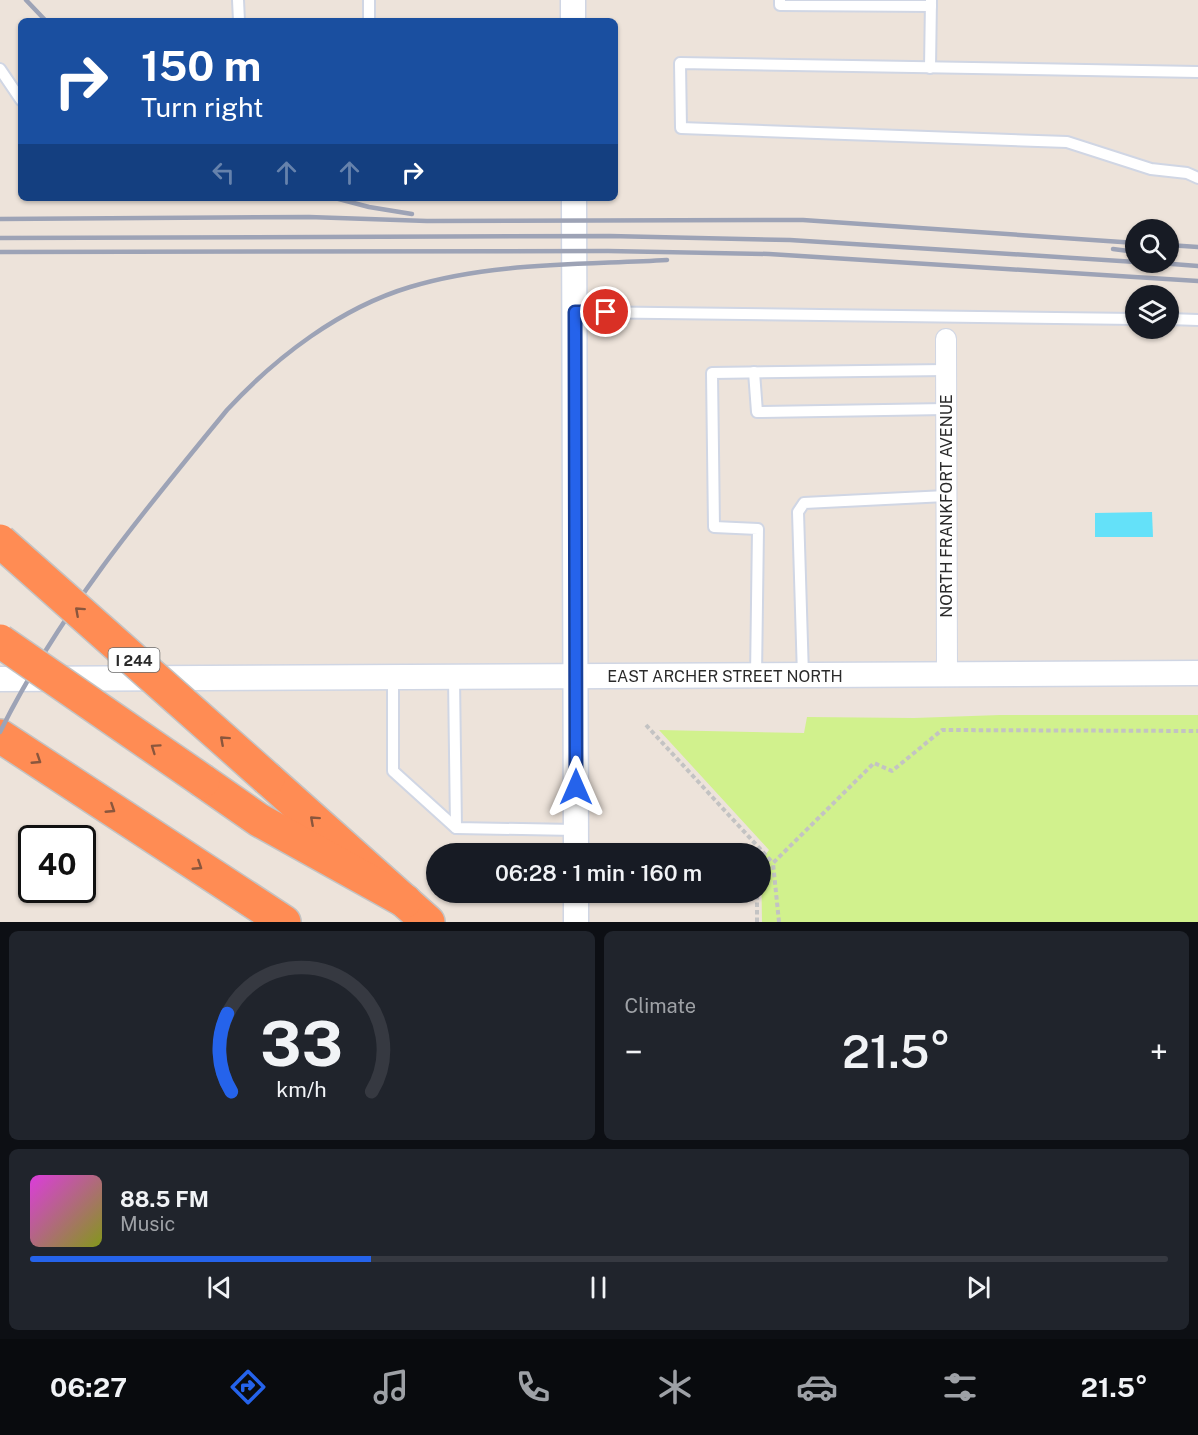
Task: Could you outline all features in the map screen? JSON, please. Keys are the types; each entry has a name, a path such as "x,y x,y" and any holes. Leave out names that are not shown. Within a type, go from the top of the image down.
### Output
{"highway":[{"name":"I 244","path":"0,541 417,911"},
{"path":"0,641 259,820 417,911"},
{"path":"0,736 284,922"}],"street":[{"path":"573,0 573,18"},
{"path":"574,201 576,842"},
{"name":"NORTH FRANKFORT AVENUE","path":"946,339 947,674"},
{"name":"EAST ARCHER STREET NORTH","path":"0,679 575,678 1198,673"},
{"path":"576,903 576,922"}],"lane":[{"path":"238,0 239,18"},
{"path":"369,0 369,18"},
{"path":"780,0 780,6 931,3 930,68"},
{"path":"1198,72 680,63 681,128 1067,142 1151,169 1187,174 1198,178"},
{"path":"0,69 18,96"},
{"path":"575,312 1125,319"},
{"path":"1179,319 1198,320"},
{"path":"756,676 758,529 714,527 712,373 946,370"},
{"path":"754,372 757,412 946,409"},
{"path":"803,676 798,512 804,503 946,496"},
{"path":"393,678 393,771 456,828 576,842"},
{"path":"454,678 456,828"}],"path":[{"path":"646,725 754,843"},
{"path":"779,922 773,863 874,763 892,771 942,730 1198,731"},
{"path":"757,903 757,922"}],"green space":[{"path":"1000,715 1198,715 1198,922 762,922 762,903 771,903 771,843 763,843 659,730 804,733 807,717 914,718"}],"water":[{"path":"1152,512 1153,537 1095,537 1095,513"}],"railway":[{"path":"26,0 43,18"},
{"path":"346,201 412,214"},
{"path":"0,219 309,217 427,221 803,220 1125,242"},
{"path":"0,238 610,236 790,240 1125,261"},
{"path":"1179,246 1198,247"},
{"path":"1113,249 1125,251"},
{"path":"0,252 608,251 769,254 1198,281"},
{"path":"0,732 49,646 134,525 227,410 266,371 311,336 334,321 384,296 441,279 537,266 667,260"},
{"path":"1179,265 1198,266"}],"route":[{"path":"576,787 575,312 606,312"}]}
